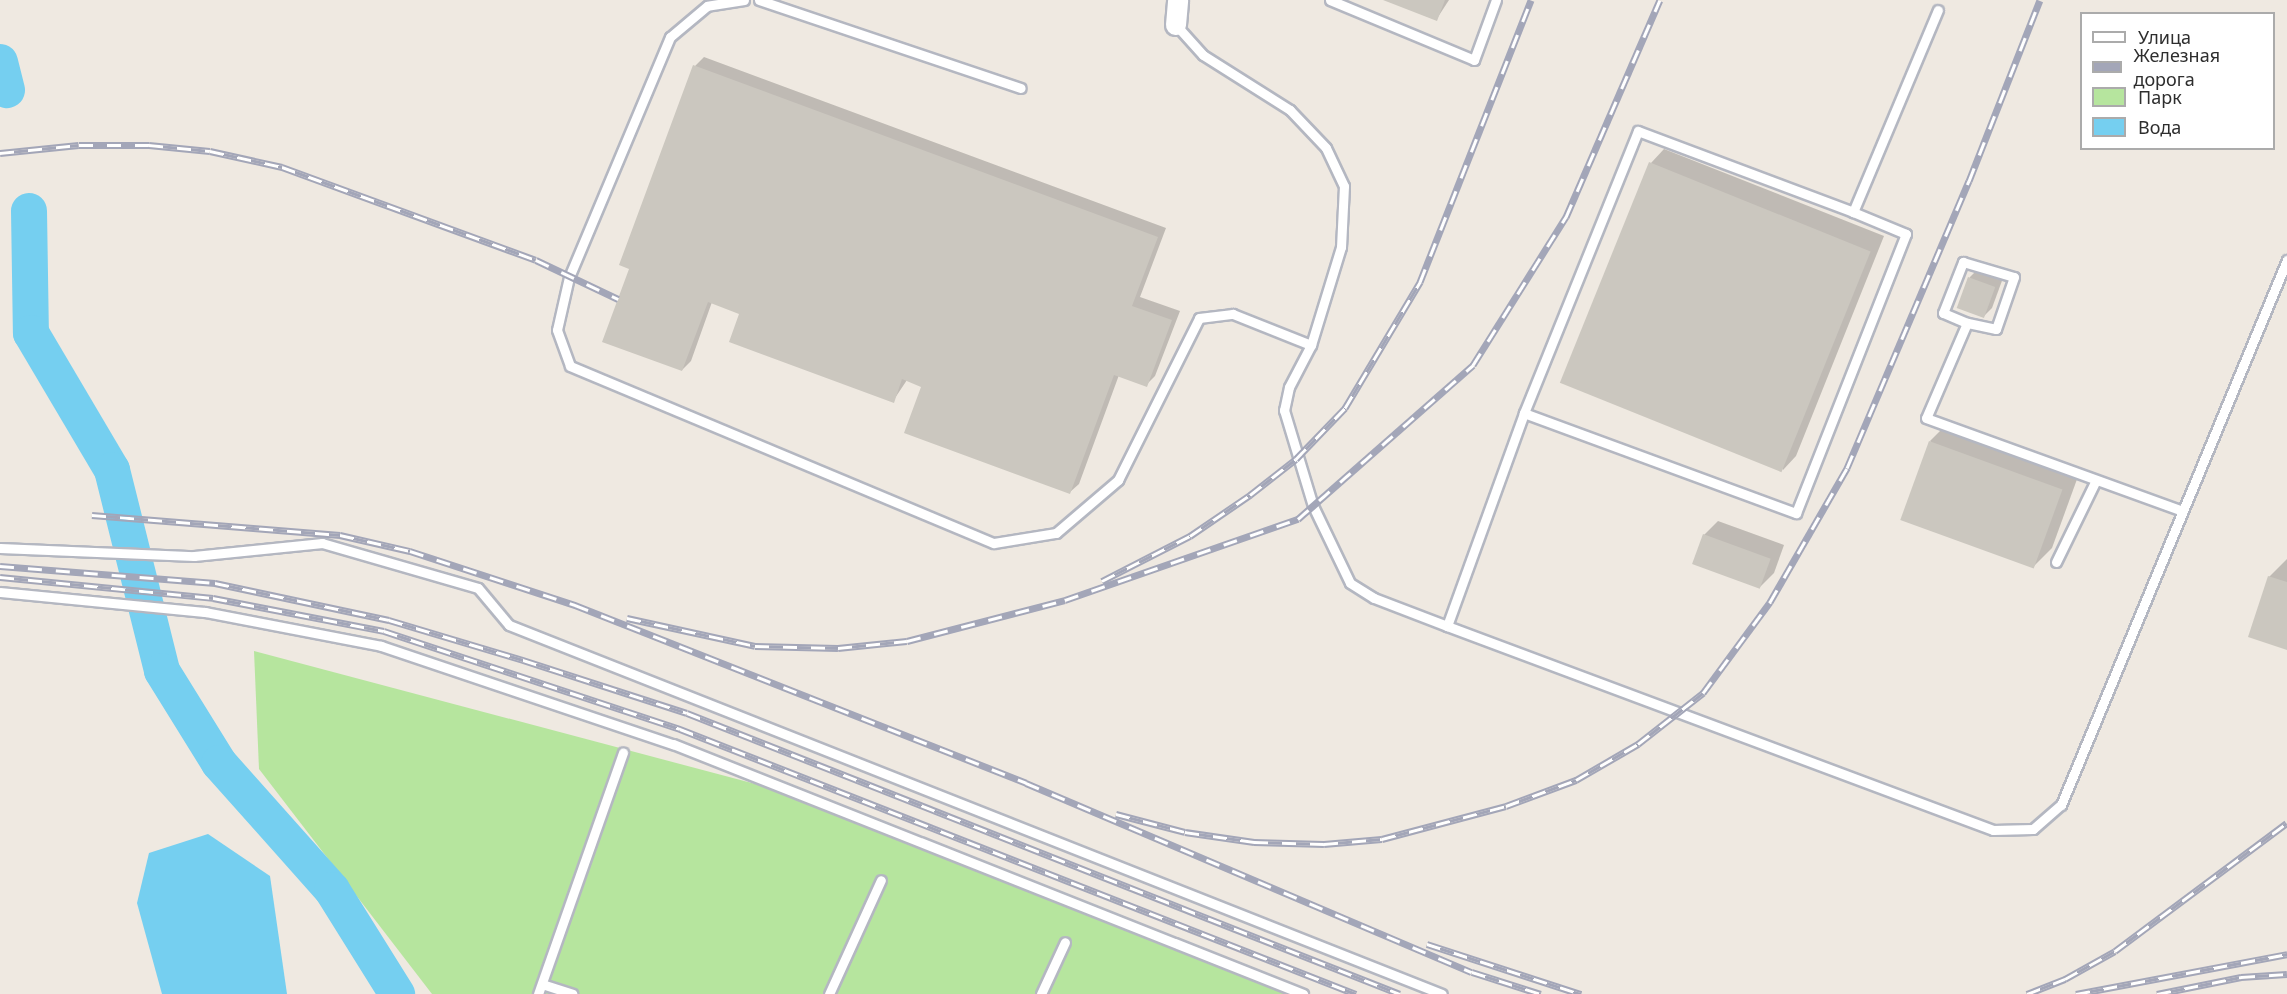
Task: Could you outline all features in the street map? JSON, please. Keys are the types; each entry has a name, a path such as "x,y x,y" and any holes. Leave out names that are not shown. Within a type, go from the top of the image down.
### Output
{"street":[{"path":"1176,25 1178,0"}],"lane":[{"path":"744,0 707,6 670,37 569,278 557,330 570,366 994,543 1056,533 1118,480 1199,318 1233,314 1311,345"},
{"path":"759,0 1021,88"},
{"path":"1329,0 1474,60 1496,0"},
{"path":"1853,212 1938,10"},
{"path":"1176,25 1203,55 1290,110 1326,148 1344,186 1341,247 1311,345 1289,387 1284,410 1296,459 1330,546 1350,583 1374,598 1993,830 2033,828 2061,805 2287,260"},
{"path":"1447,626 1524,413 1638,131 1906,234 1796,513 1524,413"},
{"path":"1963,262 2014,277 1996,329 1967,323 1943,313 1963,262"},
{"path":"1967,323 1926,418 2183,511"},
{"path":"2056,562 2096,480"},
{"path":"0,548 195,556 322,543 478,588 510,625 1442,994"},
{"path":"0,592 95,598 205,612 381,646 673,744 1303,994"},
{"path":"538,994 623,752"},
{"path":"829,994 881,880"},
{"path":"1041,994 1065,942"},
{"path":"542,984 572,994"}],"green space":[{"path":"254,651 797,795 1291,994 432,994 259,769"}],"water":[{"path":"208,834 270,876 287,994 162,994 137,903 149,853"}],"building":[{"path":"1383,0 1445,0 1437,21"},
{"path":"693,65 1158,237 1132,306 1172,320 1147,387 1114,375 1070,494 904,433 921,387 902,379 894,403 729,342 739,314 708,302 682,371 602,342 629,269 619,265"},
{"path":"1649,162 1871,252 1781,472 1560,383"},
{"path":"1968,277 1995,287 1984,318 1957,308"},
{"path":"1929,441 2062,490 2034,569 1900,520"},
{"path":"1703,534 1771,559 1760,589 1692,564"},
{"path":"2268,576 2287,582 2287,650 2248,637"}],"waterway":[{"path":"0,62 7,90"},
{"path":"29,211 31,333 112,470 162,671 219,763 332,890 397,994"}],"railway":[{"path":"1102,581 1190,536 1250,495 1296,459 1345,408 1420,282 1531,0"},
{"path":"627,618 755,646 838,648 907,641 1065,600 1298,519 1473,365 1566,217 1660,0"},
{"path":"1116,814 1185,832 1254,842 1324,844 1382,839 1506,806 1576,780 1638,744 1703,693 1770,602 1847,468 1969,181 2040,0"},
{"path":"0,153 79,145 149,145 210,151 282,167 536,260 618,299"},
{"path":"92,515 340,535 410,551 575,605 1026,783 1472,972 1541,994"},
{"path":"0,566 215,583 389,620 523,660 687,713 1400,994"},
{"path":"0,577 213,598 384,631 680,729 1356,994"},
{"path":"2027,994 2065,979 2115,951 2287,823"},
{"path":"1427,944 1581,994"},
{"path":"2076,994 2287,954"},
{"path":"2157,994 2241,977 2287,974"}]}
